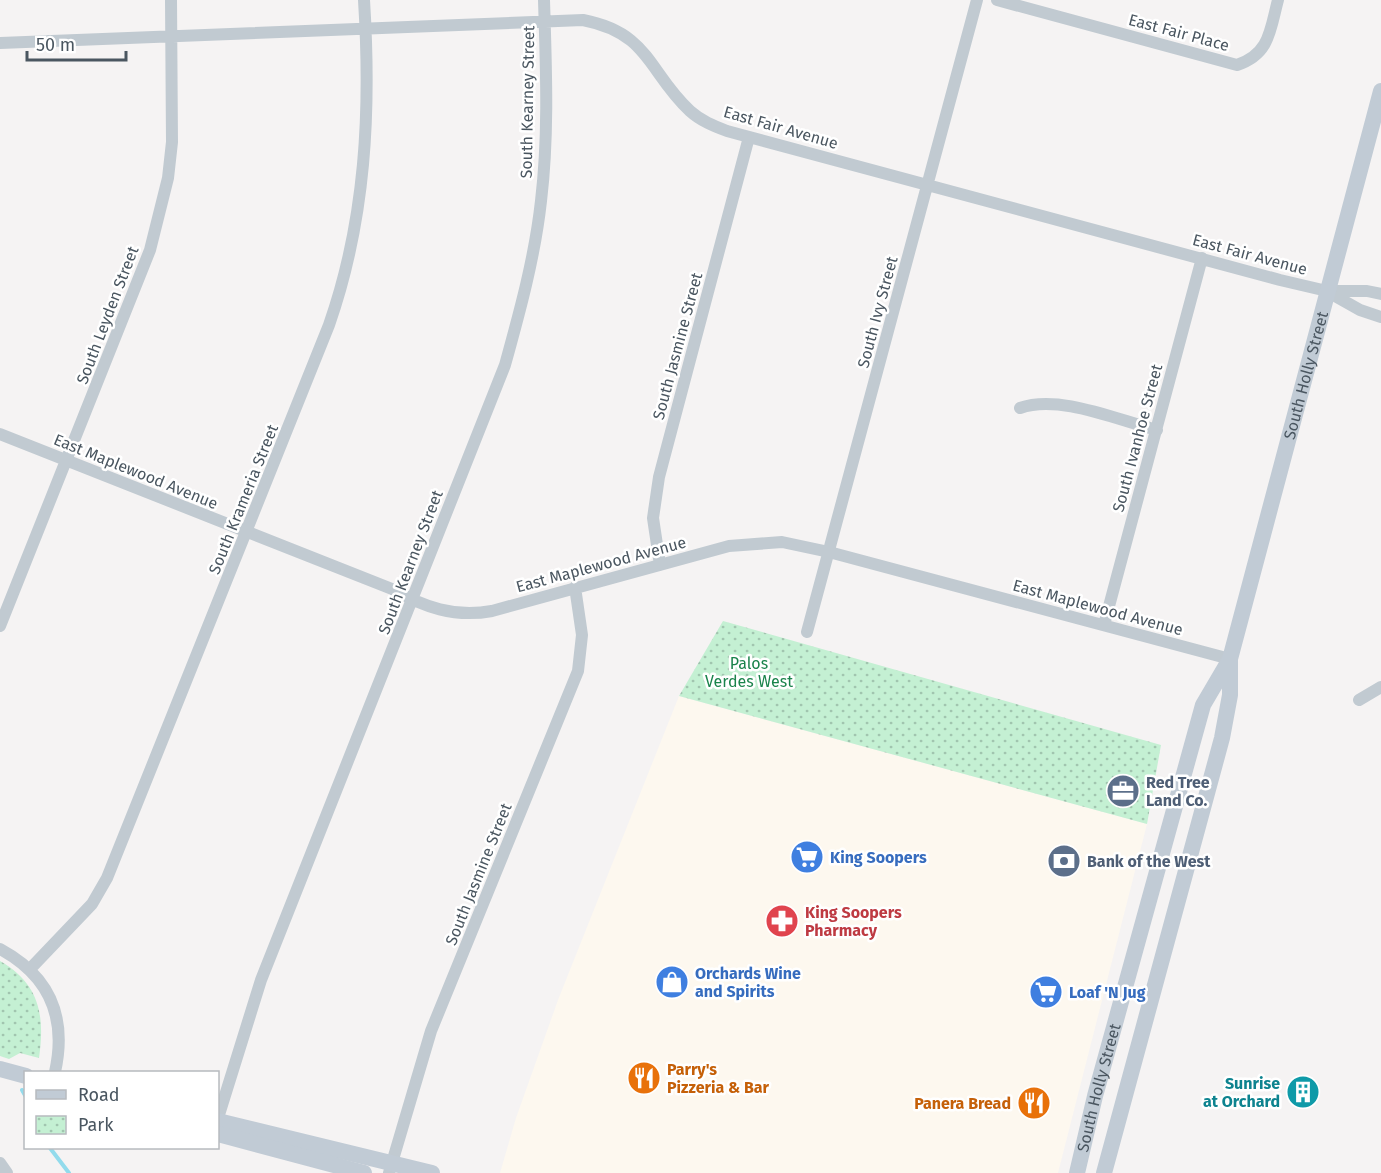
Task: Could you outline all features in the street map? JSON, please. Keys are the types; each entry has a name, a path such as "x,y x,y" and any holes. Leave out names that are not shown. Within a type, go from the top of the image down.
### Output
{"main road":[{"name":"South Holly Street","path":"1104,1173 1223,733 1230,695 1230,659 1381,91"},
{"name":"South Holly Street","path":"1077,1173 1095,1096 1203,705 1230,659"},
{"path":"0,1069 24,1075"},
{"path":"219,1120 391,1168 432,1173"},
{"path":"219,1134 364,1173"}],"street":[{"name":"South Leyden Street","path":"0,626 68,461 150,250 163,204 172,142 171,0"},
{"name":"South Krameria Street","path":"30,969 85,912 102,888 329,326 358,216 365,157 366,28 364,0"},
{"name":"South Kearney Street","path":"219,1117 261,980 505,365 528,276 540,210 544,161 544,0"},
{"name":"South Ivy Street","path":"807,633 977,0"},
{"name":"East Fair Place","path":"997,0 1237,65 1253,60 1262,52 1278,0"},
{"name":"East Fair Avenue","path":"0,43 583,20 622,33 642,49 690,111 712,125 749,137 1327,291 1368,291 1381,294"},
{"name":"South Jasmine Street","path":"660,565 653,518 658,486 749,137"},
{"name":"South Ivanhoe Street","path":"1104,625 1202,258"},
{"name":"East Fair Avenue","path":"1327,291 1360,310 1381,317"},
{"path":"1020,408 1034,403 1054,403 1157,430"},
{"name":"East Maplewood Avenue","path":"0,434 392,589 413,601 453,613 478,613 729,546 764,542 802,545 1230,659"},
{"name":"South Jasmine Street","path":"391,1168 431,1031 572,688 582,641 575,587"},
{"path":"1359,699 1381,687"},
{"path":"0,949 30,969 48,994 59,1028 59,1051 55,1071"},
{"path":"0,1163 7,1173"}],"shaded area":[{"path":"679,696 1147,824 1058,1173 500,1173 516,1118 558,1000"}],"green space":[{"name":"Palos Verdes West","path":"723,621 1161,745 1147,824 679,696"},
{"path":"0,961 24,980 37,1002 41,1028 39,1058 20,1053 9,1059 0,1056"}],"waterway":[{"path":"22,1090 24,1094"},
{"path":"51,1149 69,1173"}],"place":[{"name":"Red Tree Land Co.","path":"1123,791"},
{"name":"King Soopers","path":"807,857"},
{"name":"Bank of the West","path":"1064,861"},
{"name":"King Soopers Pharmacy","path":"782,921"},
{"name":"Orchards Wine and Spirits","path":"672,982"},
{"name":"Loaf 'N Jug","path":"1046,992"},
{"name":"Parry's Pizzeria & Bar","path":"644,1078"},
{"name":"Sunrise at Orchard","path":"1303,1092"},
{"name":"Panera Bread","path":"1034,1103"}]}
